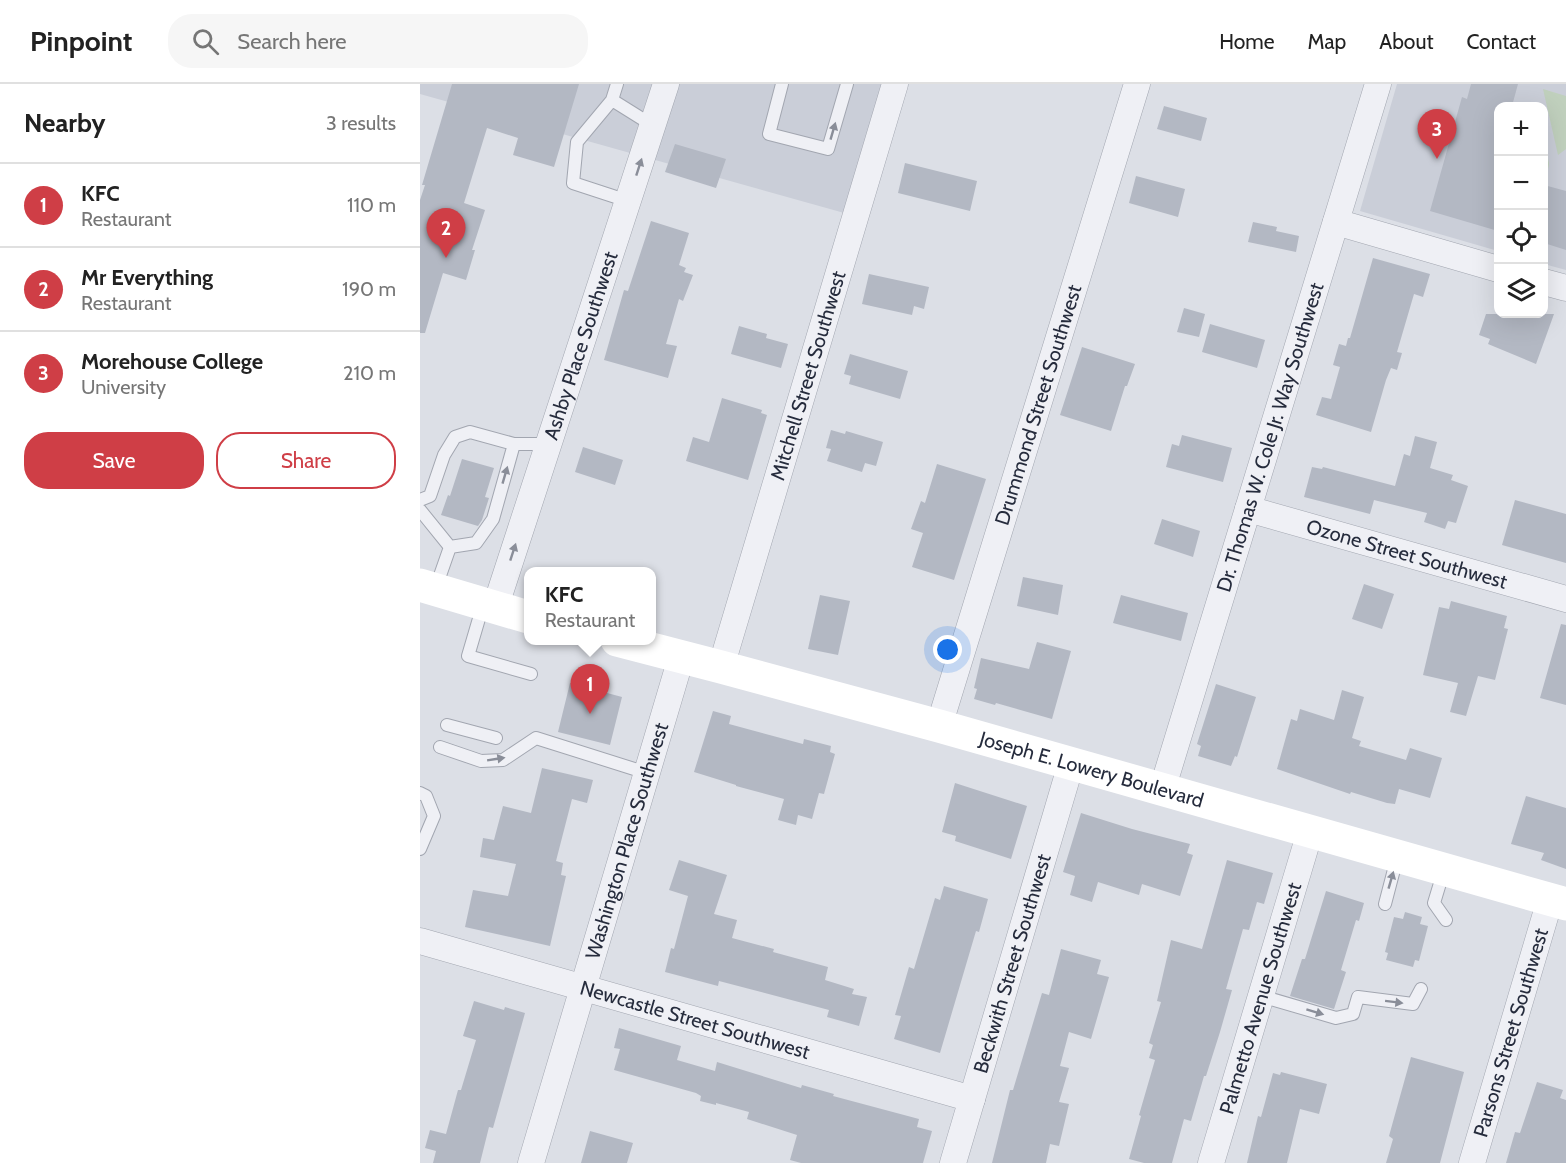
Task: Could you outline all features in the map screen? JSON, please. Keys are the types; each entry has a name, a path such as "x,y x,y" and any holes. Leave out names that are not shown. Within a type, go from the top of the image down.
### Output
{"main road":[{"path":"428,586 524,615"},
{"name":"Joseph E. Lowery Boulevard","path":"635,645 939,726 1558,902"}],"street":[{"name":"Mitchell Street Southwest","path":"721,667 896,84"},
{"name":"Drummond Street Southwest","path":"939,726 1137,84"},
{"name":"Dr. Thomas W. Cole Jr. Way Southwest","path":"1162,790 1378,84"},
{"name":"Ashby Place Southwest","path":"489,606 548,444 662,105"},
{"path":"1336,222 1494,268"},
{"path":"1548,283 1566,288"},
{"name":"Ozone Street Southwest","path":"1248,509 1566,599"},
{"name":"Washington Place Southwest","path":"531,1163 681,658"},
{"name":"Beckwith Street Southwest","path":"953,1163 1071,764"},
{"name":"Palmetto Avenue Southwest","path":"1211,1163 1310,831"},
{"name":"Parsons Street Southwest","path":"1472,1163 1558,902"},
{"name":"Newcastle Street Southwest","path":"420,941 972,1099"}],"lane":[{"path":"617,84 612,100 577,142 573,183 628,201"},
{"path":"782,84 769,134 828,149 846,84"},
{"path":"612,100 662,105"},
{"path":"420,500 430,496 444,455 455,437 470,432 514,444 548,444"},
{"path":"450,547 476,543 493,519 514,444"},
{"path":"420,510 450,547"},
{"path":"428,586 450,547"},
{"path":"489,606 468,656 531,674"},
{"path":"447,725 496,738"},
{"path":"440,747 481,761 503,760 537,738 647,773"},
{"path":"420,793 426,796 434,816 420,849"},
{"path":"1385,904 1398,857"},
{"path":"1444,870 1434,903 1446,920"},
{"path":"1261,996 1336,1018 1353,1014 1358,997 1413,1004 1421,989"}],"shaded area":[{"path":"420,84 891,84 855,216 420,94"},
{"path":"1397,84 1566,84 1566,270 1548,265 1548,102 1494,102 1494,250 1360,211"}],"green space":[{"path":"1543,89 1566,96 1566,149 1558,155 1548,102 1546,102"}],"building":[{"path":"452,84 579,84 554,167 513,155 518,138 487,128 464,203 485,210 472,250 475,250 466,280 443,273 425,333 420,333 420,200 425,185 422,185"},
{"path":"1471,84 1518,84 1513,102 1494,102 1494,230 1430,211 1462,97 1467,99"},
{"path":"1164,106 1207,118 1201,141 1157,129"},
{"path":"675,144 726,159 716,188 665,172"},
{"path":"905,163 977,181 970,211 898,193"},
{"path":"1136,176 1185,189 1178,217 1129,203"},
{"path":"1548,186 1566,191 1566,250 1548,244"},
{"path":"651,221 689,233 679,265 686,268 684,272 693,275 683,301 679,299 666,344 677,346 668,378 604,360 624,290 628,291"},
{"path":"1253,222 1277,227 1276,231 1299,236 1296,252 1248,242"},
{"path":"1373,258 1430,274 1423,297 1414,294 1397,352 1402,353 1397,370 1391,368 1371,432 1316,415 1322,397 1331,399 1340,367 1333,365 1339,344 1346,346 1350,338"},
{"path":"869,274 929,287 924,309 914,306 912,315 862,304"},
{"path":"1184,308 1205,314 1199,337 1177,332"},
{"path":"1486,314 1494,314 1494,318 1548,318 1548,314 1554,314 1536,364 1488,344 1490,339 1479,335"},
{"path":"1210,324 1265,340 1257,368 1202,352"},
{"path":"739,326 767,334 766,338 788,344 781,368 731,354"},
{"path":"1082,347 1135,364 1127,386 1125,386 1111,431 1060,415"},
{"path":"850,354 908,371 900,399 849,384 851,376 844,374"},
{"path":"722,398 762,410 761,413 767,415 748,480 686,461 693,437 709,442"},
{"path":"831,430 845,434 846,431 883,442 876,466 865,463 862,472 827,461 831,449 826,448"},
{"path":"1182,435 1232,448 1223,482 1166,467 1172,444 1179,446"},
{"path":"1415,436 1437,442 1430,468 1453,475 1451,480 1468,486 1456,523 1448,521 1445,529 1424,522 1427,513 1374,500 1370,514 1304,497 1312,467 1322,469 1323,467 1395,486 1404,454 1410,456"},
{"path":"583,447 623,460 615,485 575,472"},
{"path":"462,459 494,468 485,497 489,498 478,526 441,515"},
{"path":"937,464 986,479 954,580 912,567 923,533 911,529 921,501 925,503"},
{"path":"1515,500 1566,514 1566,563 1502,545"},
{"path":"1162,519 1200,531 1193,557 1154,544"},
{"path":"1023,577 1063,585 1058,615 1017,606"},
{"path":"1364,584 1394,594 1382,629 1352,619"},
{"path":"820,595 850,601 838,655 808,649"},
{"path":"1121,595 1188,613 1181,641 1113,623"},
{"path":"1451,601 1507,616 1504,628 1508,629 1495,680 1478,676 1466,716 1450,712 1458,683 1423,675 1439,607 1449,609"},
{"path":"1561,624 1566,625 1566,705 1540,698"},
{"path":"1037,642 1071,651 1052,719 974,699 977,689 974,688 981,658 1029,669"},
{"path":"570,683 622,697 610,745 558,732"},
{"path":"1216,684 1256,697 1237,757 1235,756 1231,766 1198,756 1201,746 1197,744"},
{"path":"1342,690 1364,697 1352,738 1361,741 1359,746 1406,760 1410,748 1442,758 1430,798 1399,789 1395,804 1387,803 1351,792 1350,794 1277,769 1291,719 1297,721 1300,709 1334,720"},
{"path":"713,711 731,716 729,724 803,744 804,739 831,746 830,752 835,754 824,794 819,793 812,819 798,815 796,825 778,820 784,799 694,772"},
{"path":"542,768 593,780 587,803 572,799 556,861 563,863 561,875 566,876 550,946 465,927 473,890 508,896 516,864 480,857 483,838 494,840 503,806 531,813"},
{"path":"955,783 1027,806 1011,859 955,841 956,836 942,832"},
{"path":"1526,796 1566,808 1566,869 1541,860 1544,853 1511,844"},
{"path":"1081,813 1190,844 1187,853 1193,855 1180,896 1142,884 1139,895 1098,882 1092,902 1070,895 1075,876 1063,872"},
{"path":"679,860 727,875 714,914 737,920 732,938 828,967 825,980 854,989 852,994 867,997 859,1026 827,1017 829,1010 719,981 718,986 665,972 671,948 674,949 688,896 669,890"},
{"path":"1227,860 1273,873 1264,904 1257,902 1249,930 1243,929 1226,989 1232,990 1220,1032 1191,1121 1184,1119 1172,1163 1144,1163 1129,1159 1155,1060 1149,1058 1153,1045 1149,1043 1161,1002 1157,1001 1171,940 1202,949"},
{"path":"944,886 988,899 979,932 976,931 940,1053 894,1039 901,1016 895,1015 909,967 914,969 935,898 940,900"},
{"path":"1326,891 1364,903 1359,921 1356,920 1341,970 1346,972 1334,1009 1290,996 1302,959 1305,959"},
{"path":"1405,912 1422,917 1420,924 1428,926 1419,961 1415,960 1413,967 1386,960 1388,953 1385,952 1394,917 1403,919"},
{"path":"1061,949 1101,960 1097,974 1109,977 1091,1039 1069,1032 1060,1066 1069,1068 1059,1102 1069,1104 1059,1146 1050,1144 1046,1163 992,1163 1010,1090 1013,1090 1042,993 1049,995"},
{"path":"474,1001 504,1010 505,1007 525,1013 493,1128 489,1127 480,1163 433,1163 436,1151 425,1148 430,1130 446,1134 458,1090 461,1090 476,1040 463,1036"},
{"path":"619,1028 681,1046 677,1060 715,1071 717,1062 801,1088 802,1085 834,1094 833,1096 919,1119 917,1127 932,1131 923,1163 801,1163 790,1160 797,1135 747,1119 749,1112 700,1101 701,1096 696,1093 614,1070 620,1049 614,1048"},
{"path":"1411,1057 1464,1072 1440,1163 1386,1163 1393,1139 1389,1136"},
{"path":"1281,1072 1327,1084 1319,1114 1300,1109 1287,1163 1247,1163 1258,1116 1261,1117 1273,1073 1280,1075"},
{"path":"1537,1082 1563,1090 1560,1098 1566,1100 1566,1163 1506,1163 1515,1132 1520,1133"},
{"path":"590,1131 633,1143 627,1163 581,1163"}],"place":[{"name":"Morehouse College","path":"1437,159"},
{"name":"Mr Everything","path":"446,258"},
{"name":"KFC","path":"590,714"}]}
